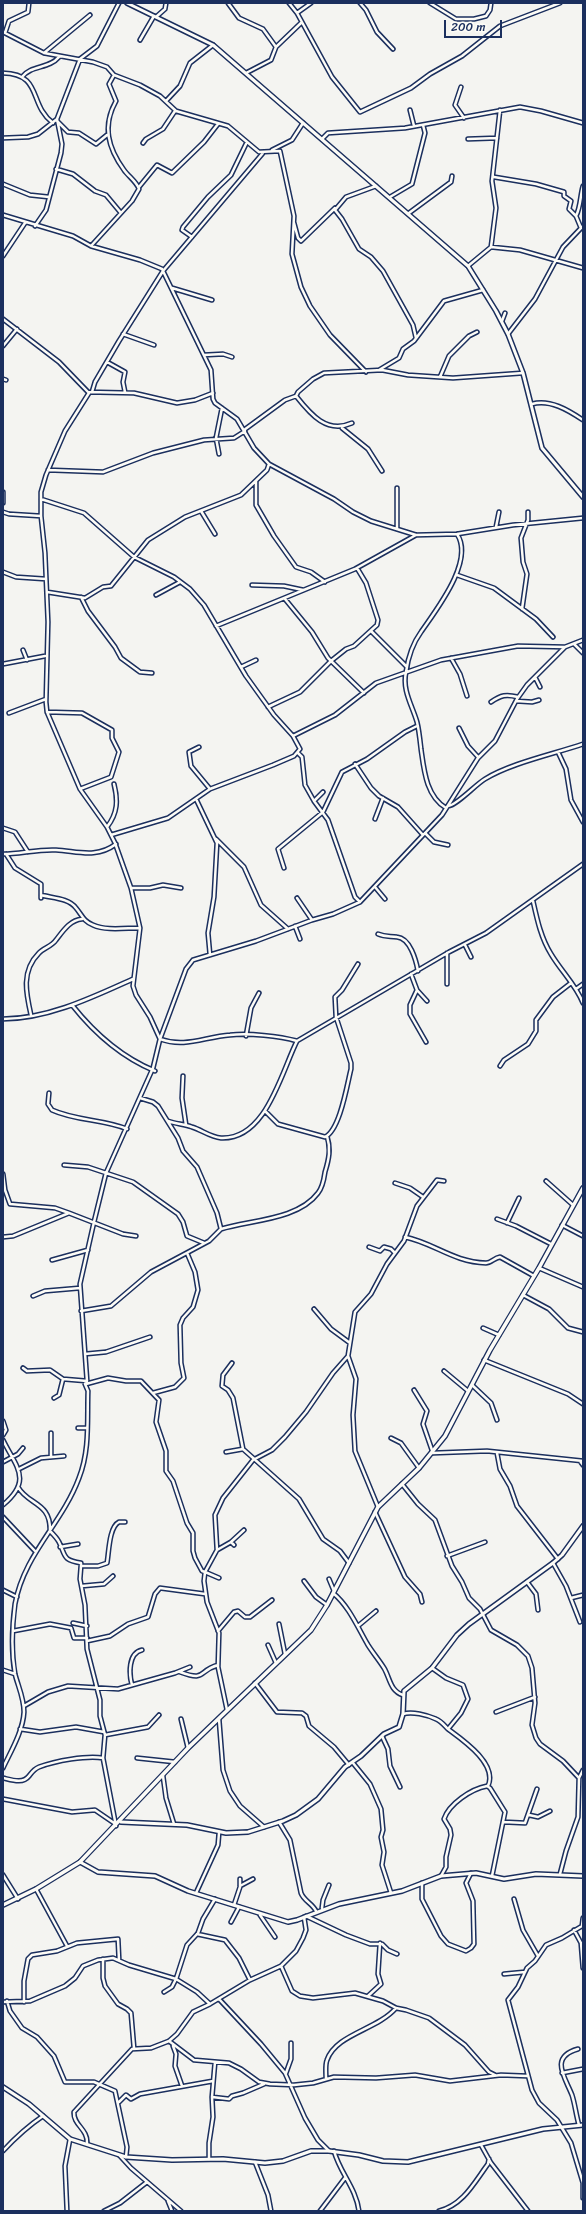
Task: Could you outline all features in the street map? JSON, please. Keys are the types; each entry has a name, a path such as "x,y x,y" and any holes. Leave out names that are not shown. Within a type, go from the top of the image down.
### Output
{"main road":[{"path":"4,1904 18,1899 80,1862 115,1825 121,1822 188,1748 220,1719 227,1710 311,1630 334,1592 375,1511 433,1453 448,1430 484,1360 523,1296 583,1188"}],"street":[{"path":"29,3 28,12 9,21 4,32 44,53 58,57 80,59 107,67 114,74 140,85 166,101 175,111 228,126 246,144 263,153"},
{"path":"35,226 46,210 62,144 57,121 80,59 97,46 119,3"},
{"path":"126,3 213,45 410,213 468,266 502,321 508,334 523,373 542,448 583,497"},
{"path":"140,40 145,28 155,16 165,9 166,3"},
{"path":"228,3 239,18 263,29 276,47"},
{"path":"289,3 297,13 301,23 332,77 360,112 411,88 430,74 462,56 500,26 560,3"},
{"path":"297,13 311,3"},
{"path":"360,3 366,10 377,32 393,49"},
{"path":"430,3 456,19 469,19 486,16 490,10 491,3"},
{"path":"44,53 90,15"},
{"path":"246,73 271,60 276,47 301,23"},
{"path":"166,101 180,86 190,63 213,45"},
{"path":"22,77 26,72 47,66 58,57"},
{"path":"3,73 13,73 31,83 42,112 54,123"},
{"path":"114,74 108,84 116,101 110,112 108,140 124,170 139,187"},
{"path":"461,87 455,105 464,118"},
{"path":"322,139 325,134 337,132 386,130 464,118 500,110 520,108 541,111 583,123"},
{"path":"410,110 414,126"},
{"path":"492,247 496,208 494,177 500,110"},
{"path":"143,143 146,138 163,129 175,111"},
{"path":"3,138 28,137 45,130 57,121"},
{"path":"57,121 68,132 79,133 96,144 108,134"},
{"path":"160,1039 150,1017 136,995 133,979 140,928 131,888 116,844 107,827 80,789 47,712 47,592 41,516 42,486 70,422 90,392 123,334 163,271 263,153 278,148 292,140 303,122"},
{"path":"92,246 137,194 139,187 157,165 172,173 204,142 218,124"},
{"path":"390,197 412,184 425,134 423,125"},
{"path":"468,139 498,138"},
{"path":"192,237 182,230 182,227 208,197 231,175 246,144"},
{"path":"278,148 283,156 294,222 298,238 301,241 349,195 377,186"},
{"path":"56,169 72,174 95,191 106,195 121,213"},
{"path":"410,213 451,182 452,176"},
{"path":"494,177 536,184 564,192 564,196 571,201 570,210 576,216 582,227 563,247 536,299 508,334"},
{"path":"3,184 30,195 49,197"},
{"path":"576,216 580,210 579,197 583,186"},
{"path":"335,208 359,249 371,257 383,271 413,326 416,338"},
{"path":"3,215 25,223 73,236 92,246 140,260 163,271 211,370 215,403 237,419 245,430 254,448 269,464 334,499 352,512 416,535 457,534 496,527 583,518"},
{"path":"294,222 292,247 294,265 305,297 330,335 366,372"},
{"path":"3,256 25,223"},
{"path":"468,266 492,247 520,250 583,268"},
{"path":"172,288 212,300"},
{"path":"378,370 399,358 403,349 416,338 444,301 483,290"},
{"path":"502,321 505,313"},
{"path":"3,319 59,362 90,392 125,392 177,402 195,400 213,394"},
{"path":"3,346 17,329"},
{"path":"440,377 449,356 469,336 477,332"},
{"path":"123,334 154,345"},
{"path":"204,355 223,354 232,358"},
{"path":"107,362 125,372 123,382 125,392"},
{"path":"48,470 103,472 153,453 216,438 234,438 285,400 296,396 298,392 319,375 378,370 408,375 453,378 523,373"},
{"path":"296,396 314,418 342,428 368,449 382,472"},
{"path":"532,404 539,402 556,406 583,419"},
{"path":"218,454 216,438 222,408"},
{"path":"342,428 352,423"},
{"path":"47,592 87,598 103,587 111,586 148,540 185,517 241,495 267,470 269,464"},
{"path":"256,481 256,505 274,536 296,567 312,572 325,582"},
{"path":"397,488 397,529"},
{"path":"3,492 3,503"},
{"path":"41,499 84,513 134,557 169,574 180,582 204,605 241,667 268,706 293,736 300,749 304,779 314,801 330,824 355,897 360,902"},
{"path":"201,511 215,534"},
{"path":"3,512 9,514 41,516"},
{"path":"496,527 499,512"},
{"path":"522,609 527,574 520,544 528,520 528,512"},
{"path":"447,807 431,794 426,780 417,726 406,692 405,673 421,632 439,608 457,575 461,550 461,539 457,534"},
{"path":"216,626 285,599 357,568 416,535"},
{"path":"268,706 300,692 331,661 377,625 378,620 366,583 357,568"},
{"path":"3,572 16,577 46,579"},
{"path":"457,575 494,588 542,624 553,637"},
{"path":"156,595 180,582"},
{"path":"252,585 284,586 304,591"},
{"path":"81,597 88,611 115,647 121,658 143,673 152,673"},
{"path":"285,599 306,623 331,661 364,692"},
{"path":"371,631 407,667"},
{"path":"293,736 335,715 376,683 405,673 451,658 518,646 565,647 583,640"},
{"path":"574,644 583,653"},
{"path":"3,1768 20,1729 24,1706 15,1674 12,1644 17,1597 35,1551 50,1531 79,1479 87,1449 86,1428 88,1391 86,1383 80,1288 94,1222 106,1173 154,1070 160,1039 186,969 193,960 244,945 312,920 333,914 360,902 424,834 447,807 478,758 495,741 518,697 535,677 565,647"},
{"path":"23,650 27,660"},
{"path":"46,659 45,656 47,652"},
{"path":"3,664 45,656"},
{"path":"451,658 467,696"},
{"path":"241,667 256,660"},
{"path":"535,677 540,687"},
{"path":"491,702 501,695 507,694 518,697"},
{"path":"8,713 46,699"},
{"path":"516,701 532,702 539,700"},
{"path":"47,712 82,713 112,730 112,738 119,752 113,775 80,789"},
{"path":"284,868 278,849 323,812 339,774 417,726"},
{"path":"459,728 468,746 478,758"},
{"path":"447,807 456,803 469,790 486,778 583,744"},
{"path":"199,747 188,752 191,766 210,789"},
{"path":"111,835 168,818 210,789 273,765 298,753 300,749"},
{"path":"558,752 566,769 571,800 583,822"},
{"path":"298,753 302,757"},
{"path":"355,764 371,788 383,798 398,807 424,834 434,842 448,845"},
{"path":"107,827 113,819 117,806 114,784"},
{"path":"314,801 323,792"},
{"path":"375,819 383,798"},
{"path":"196,799 216,838 244,867 261,905 288,929"},
{"path":"3,828 15,832 28,852"},
{"path":"210,955 208,933 218,858 216,838"},
{"path":"4,854 56,850 89,854 101,852 116,844"},
{"path":"4,854 15,868 41,884 41,896 70,902 76,907 82,918 102,928 140,928"},
{"path":"168,1121 186,1126 211,1136 228,1137 251,1128 258,1122 282,1080 285,1066 297,1041 447,953 486,933 583,864"},
{"path":"131,888 150,888 162,885 181,888"},
{"path":"375,887 385,899"},
{"path":"297,898 312,920"},
{"path":"533,901 540,927 550,952 576,989 583,1003"},
{"path":"31,1015 25,985 29,969 39,953 54,943 72,922 82,918"},
{"path":"295,926 300,939"},
{"path":"378,934 388,938 398,937 402,939 415,958 418,971"},
{"path":"465,945 470,956"},
{"path":"447,953 447,984"},
{"path":"81,1311 108,1308 151,1272 205,1243 221,1229 282,1214 312,1198 322,1187 330,1155 327,1136 342,1107 351,1069 351,1063 336,1017 335,997 342,990 358,964"},
{"path":"411,974 417,990 427,1001"},
{"path":"3,1019 31,1015 72,1005 133,979"},
{"path":"500,1066 504,1060 528,1044 536,1031 536,1020 553,997 571,983"},
{"path":"576,989 583,984"},
{"path":"417,990 410,1005 410,1014 426,1042"},
{"path":"246,1036 251,1008 259,992"},
{"path":"72,1005 88,1026 108,1043 135,1062 154,1070"},
{"path":"160,1039 179,1044 231,1034 286,1038 297,1041"},
{"path":"183,1076 182,1098 186,1126"},
{"path":"49,1093 48,1104 52,1110 94,1122 111,1123 127,1129"},
{"path":"140,1098 155,1104 168,1121 178,1138 183,1151 197,1167 217,1213 221,1229"},
{"path":"265,1111 278,1124 324,1137 327,1136"},
{"path":"64,1164 88,1167 133,1182 164,1203 181,1219 187,1236 205,1243"},
{"path":"3,1174 10,1204 55,1208 123,1234 136,1236"},
{"path":"378,1507 355,1451 353,1411 356,1379 348,1356 355,1312 371,1294 405,1237 417,1206 437,1180 444,1181"},
{"path":"546,1181 573,1205"},
{"path":"396,1183 410,1188 423,1198"},
{"path":"507,1223 519,1198"},
{"path":"3,1237 13,1236 69,1213"},
{"path":"497,1220 507,1223 551,1244"},
{"path":"562,1225 583,1236"},
{"path":"405,1237 422,1241 442,1252 460,1259 487,1263 500,1257 534,1276"},
{"path":"369,1247 380,1251 384,1247 391,1249 395,1253"},
{"path":"52,1260 88,1250"},
{"path":"153,1394 175,1387 184,1378 181,1362 180,1325 183,1318 193,1306 198,1294 195,1272 187,1253"},
{"path":"539,1268 583,1287"},
{"path":"33,1296 45,1291 80,1288"},
{"path":"523,1296 549,1309 568,1328 583,1332"},
{"path":"314,1309 331,1329 350,1343"},
{"path":"484,1328 499,1335"},
{"path":"85,1354 106,1352 150,1337"},
{"path":"227,1710 218,1665 218,1631 210,1613 205,1594 205,1572 216,1550 215,1530 217,1510 232,1483 253,1460 272,1450 285,1437 306,1412 333,1373 348,1356"},
{"path":"484,1360 568,1394 583,1404"},
{"path":"232,1363 223,1375 222,1386 228,1390 233,1398 243,1450 299,1499 324,1539 340,1551 349,1563"},
{"path":"23,1368 27,1371 50,1370 63,1379 86,1383 108,1378 126,1381 141,1381 160,1402 156,1422 166,1451 166,1471 173,1481 187,1523 193,1533 192,1551 202,1571 219,1578"},
{"path":"444,1371 469,1391"},
{"path":"54,1398 59,1395 63,1379"},
{"path":"472,1385 491,1403 497,1420"},
{"path":"414,1390 427,1411 423,1424 433,1453 469,1451 526,1454 583,1461"},
{"path":"3,1421 6,1430 3,1435"},
{"path":"78,1428 86,1428"},
{"path":"50,1457 51,1433"},
{"path":"391,1438 401,1443 419,1468"},
{"path":"3,1440 19,1469 18,1487 23,1494 42,1507 51,1525 50,1531 59,1542 67,1560 98,1566 107,1563 109,1544 116,1524 119,1522 125,1522"},
{"path":"3,1462 12,1458 23,1448"},
{"path":"226,1452 243,1450"},
{"path":"496,1453 500,1469 510,1486 517,1506 558,1559"},
{"path":"19,1469 40,1458 64,1456"},
{"path":"579,1460 583,1466"},
{"path":"402,1483 418,1504 435,1520 443,1537 447,1556 462,1582 469,1598 482,1614 493,1632 513,1643 528,1656 532,1668 535,1697 535,1714 532,1724 536,1738 540,1744 563,1761 579,1778"},
{"path":"3,1503 18,1487"},
{"path":"375,1511 405,1577 420,1594 422,1602"},
{"path":"3,1517 35,1551"},
{"path":"121,1822 193,1826 219,1833 248,1832 296,1815 318,1799 343,1769 351,1764 382,1736 397,1729 403,1714 403,1695 410,1685 432,1668 457,1635 482,1614 558,1559 583,1526"},
{"path":"216,1550 231,1542 244,1530"},
{"path":"231,1542 234,1545"},
{"path":"447,1556 485,1542"},
{"path":"60,1547 78,1544"},
{"path":"553,1563 571,1598 580,1622"},
{"path":"82,1564 82,1586 87,1626 87,1640 104,1734 103,1758 113,1805 115,1825"},
{"path":"82,1586 104,1584 113,1576"},
{"path":"329,1579 334,1592 358,1626 392,1685 398,1693 403,1695"},
{"path":"304,1581 316,1597 327,1605"},
{"path":"527,1582 536,1594 538,1610"},
{"path":"13,1631 56,1624 71,1628 74,1638 87,1640 110,1636 128,1624 148,1617 155,1594 160,1588 205,1594"},
{"path":"3,1590 17,1597"},
{"path":"571,1598 583,1595"},
{"path":"218,1631 234,1612 238,1611 245,1616 250,1617 272,1600"},
{"path":"358,1626 376,1611"},
{"path":"73,1623 87,1626"},
{"path":"279,1624 285,1654"},
{"path":"268,1645 276,1663"},
{"path":"132,1686 132,1656 135,1652 142,1650"},
{"path":"179,1672 199,1677 218,1665"},
{"path":"24,1706 48,1692 68,1686 96,1689 118,1689 179,1672 190,1667"},
{"path":"432,1668 446,1678 463,1685 468,1699 461,1713 448,1729"},
{"path":"3,1670 15,1674"},
{"path":"255,1683 278,1712 302,1713 306,1716 309,1726 334,1747 370,1784 381,1809 384,1852 382,1865 391,1894"},
{"path":"496,1712 535,1697"},
{"path":"403,1714 415,1713 435,1718 467,1743 486,1764 489,1781 488,1786 504,1809 504,1822 492,1876"},
{"path":"20,1729 40,1732 76,1727 104,1734 148,1727 159,1715"},
{"path":"181,1719 188,1748"},
{"path":"220,1719 224,1770 230,1791 240,1806 264,1827"},
{"path":"382,1736 388,1749 390,1766 400,1787"},
{"path":"3,1778 21,1780 26,1779 34,1770 44,1766 92,1756 103,1758"},
{"path":"137,1758 175,1762"},
{"path":"560,1874 566,1851 578,1817 579,1778 583,1770"},
{"path":"163,1776 166,1798 174,1824"},
{"path":"441,1876 446,1868 446,1855 450,1835 450,1829 444,1820 448,1810 467,1795 488,1786"},
{"path":"504,1822 511,1821 523,1824 529,1816 537,1789"},
{"path":"3,1799 72,1812 95,1810 115,1825"},
{"path":"529,1816 538,1817 550,1811"},
{"path":"279,1822 290,1840 300,1894 316,1911"},
{"path":"196,1893 218,1845 219,1833"},
{"path":"80,1862 98,1872 155,1876 196,1893 288,1922 305,1917 322,1908 391,1894 441,1876 471,1873 504,1879 536,1874 583,1876"},
{"path":"422,1883 422,1899 441,1936 448,1944 466,1951 474,1944 473,1901 466,1884 471,1873"},
{"path":"3,1875 18,1899"},
{"path":"234,1905 240,1886 240,1879"},
{"path":"240,1886 253,1879"},
{"path":"322,1908 323,1900 329,1885"},
{"path":"36,1889 67,1946"},
{"path":"164,1992 172,1987 187,1945 197,1934 203,1919 215,1899"},
{"path":"514,1899 523,1930 538,1956"},
{"path":"231,1922 239,1906"},
{"path":"260,1914 275,1937"},
{"path":"305,1917 346,1936 370,1944 380,1943 397,1954"},
{"path":"87,2143 86,2133 77,2123 74,2115 98,2084 134,2048 151,2048 169,2041 177,2034 191,2014 220,1999 250,1980 281,1966 296,1951 303,1938 306,1930 305,1917"},
{"path":"583,1918 582,1926 562,1938 548,1943 525,1972 508,2000 511,2018 520,2040 527,2076 539,2103 562,2126 574,2148 583,2183 583,2198"},
{"path":"574,1930 581,1942 583,1968"},
{"path":"197,1934 225,1940 239,1958 250,1980"},
{"path":"24,2002 24,1981 29,1957 36,1954 57,1951 77,1943 97,1942 116,1938 119,1943 119,1960"},
{"path":"368,1996 381,1984 378,1974 380,1943"},
{"path":"3,2002 24,2002 65,1986 75,1978 81,1967 103,1959 113,1958 135,1967 176,1979 197,1992 210,2004"},
{"path":"103,1959 103,1978 105,1986 118,2004 128,2009 130,2013 134,2048"},
{"path":"281,1966 292,1991 300,1996 313,1998 355,1993 383,2001 396,2008 422,2015 436,2023 465,2045 489,2072 495,2075"},
{"path":"504,1974 525,1972"},
{"path":"220,1999 286,2073 305,2118 318,2140 329,2151"},
{"path":"7,2001 10,2011 22,2028 38,2037 54,2056 64,2082 98,2084 113,2089 117,2093 127,2147 126,2157"},
{"path":"326,2078 327,2060 339,2044 355,2034 379,2024 396,2008"},
{"path":"169,2041 194,2060 236,2066 253,2079 264,2084"},
{"path":"286,2073 291,2059 291,2042"},
{"path":"173,2045 176,2054 175,2066 182,2086"},
{"path":"578,2049 563,2059 562,2073 572,2097 579,2125"},
{"path":"209,2159 209,2143 213,2114 212,2097 215,2062"},
{"path":"562,2073 583,2069"},
{"path":"212,2097 229,2099 232,2096 264,2084 313,2083 326,2078 415,2075 450,2081 495,2075 527,2076"},
{"path":"119,2102 126,2095 132,2099 140,2094 214,2081"},
{"path":"3,2087 70,2138 126,2157 172,2160 209,2159 272,2162 311,2151 334,2151 399,2163 420,2160 562,2126 583,2125"},
{"path":"4,2149 18,2138 24,2130 43,2116"},
{"path":"67,2211 65,2166 70,2138"},
{"path":"481,2145 489,2159 528,2211"},
{"path":"334,2151 341,2172 355,2194 359,2211"},
{"path":"120,2156 147,2182 181,2211"},
{"path":"439,2211 449,2207 466,2195 488,2164 489,2159"},
{"path":"255,2162 268,2195 271,2211"},
{"path":"488,2164 492,2163"},
{"path":"320,2211 345,2178"},
{"path":"104,2211 120,2202 147,2182"},
{"path":"167,2199 172,2211"},
{"path":"449,2207 451,2211"}]}
